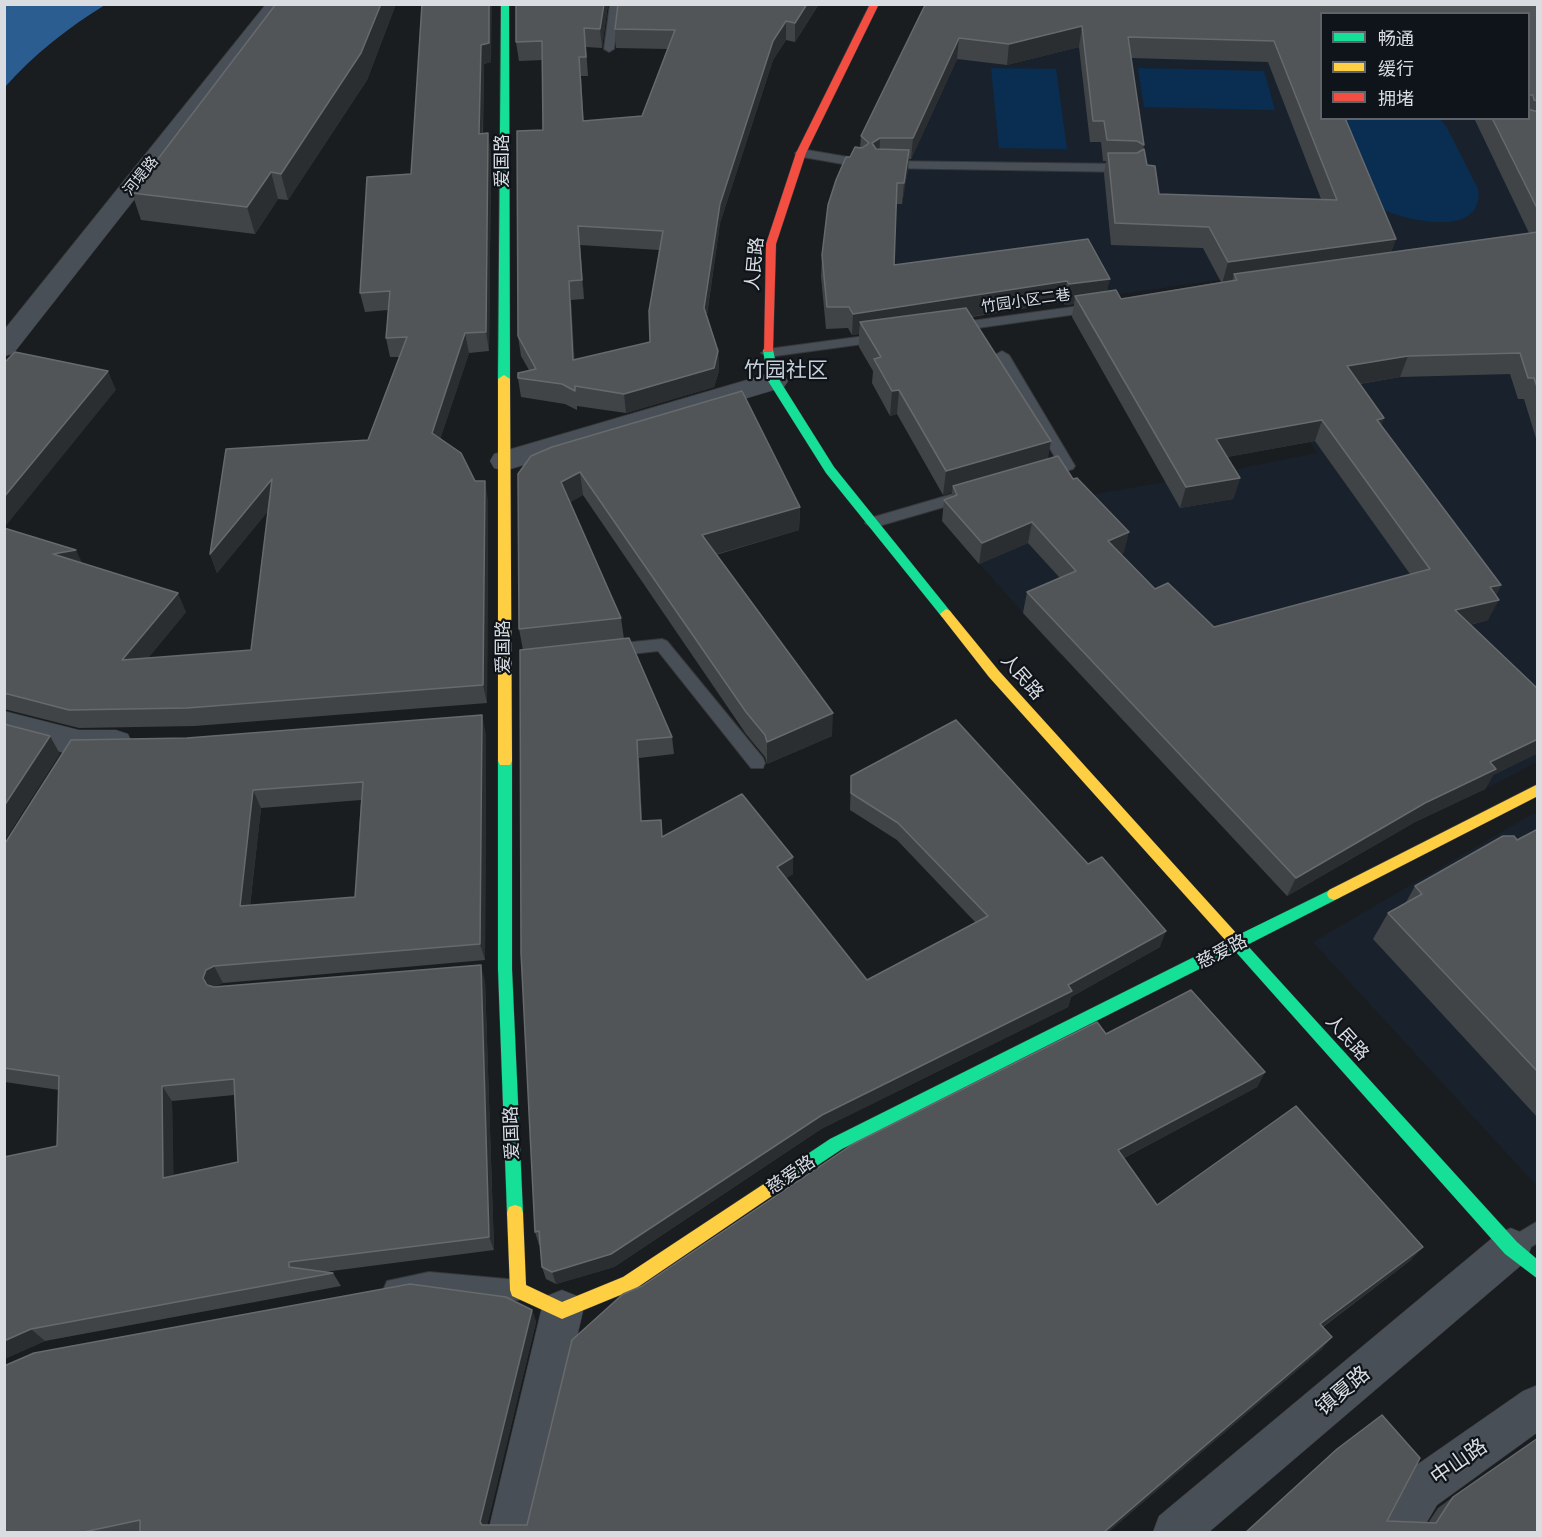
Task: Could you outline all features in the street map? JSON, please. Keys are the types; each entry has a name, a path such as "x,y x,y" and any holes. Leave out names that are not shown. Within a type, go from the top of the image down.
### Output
{"street":[{"name":"河堤路","path":"4,348 278,4"},
{"name":"爱国路","path":"506,4 503,66 504,461 510,662 492,718 518,1290"},
{"name":"人民路","path":"875,4 801,153 771,244 768,353 774,381 830,470 994,674 1238,944 1529,1250"},
{"path":"504,461 774,381"},
{"path":"4,724 76,748 148,742"},
{"name":"慈爱路","path":"562,1311 629,1283 836,1144 1238,944 1538,789"},
{"name":"镇夏路","path":"1175,1533 1529,1250"},
{"path":"510,1533 562,1311 518,1290"},
{"name":"中山路","path":"1397,1533 1420,1489 1538,1406"}],"lane":[{"path":"609,49 615,4"},
{"path":"801,153 860,163"},
{"path":"879,165 1133,168"},
{"name":"竹园小区二巷","path":"946,328 1111,305"},
{"path":"768,353 898,335"},
{"path":"1002,355 1068,466 1025,478"},
{"path":"872,523 981,491"},
{"path":"594,652 662,645 757,763"},
{"path":"481,971 505,969"},
{"path":"370,1293 429,1282 518,1290"}],"shaded area":[{"path":"5,4 105,5 52,42 5,87"},
{"path":"1208,5 1457,12 1320,12 1320,120 1512,120 1537,240 1386,256 897,326 826,329 821,277 957,59 1011,65"},
{"path":"991,68 1056,69 1067,149 999,148"},
{"path":"1138,68 1264,71 1275,110 1144,107"},
{"path":"1338,120 1441,120 1478,189 1477,205 1469,215 1457,220 1441,222 1407,218 1380,208"},
{"path":"1537,347 1537,762 1485,789 1373,675 1278,718 1162,604 1060,655 942,521 1217,473 1317,453 1261,366"},
{"path":"1534,813 1538,817 1537,1186 1313,942"}],"building":[{"path":"276,4 381,4 361,53 281,174 271,172 247,207 132,193"},
{"path":"422,4 489,4 489,43 481,45 479,134 488,133 486,332 465,333 432,433 461,453 475,481 485,481 483,685 187,708 69,710 4,693 4,528 76,550 53,554 178,593 122,660 251,650 272,479 210,554 226,449 368,440 407,337 386,338 390,291 360,293 367,177 411,174"},
{"path":"516,4 604,4 600,29 584,28 586,57 579,57 583,121 642,116 675,30 615,29 618,4 807,4 795,23 786,21 773,41 720,204 704,308 718,351 714,368 624,394 575,386 575,391 562,384 518,378 518,373 536,369 518,336 517,131 543,130 542,41 516,42","holes":["578,226 663,231 649,311 650,342 573,360 569,281 582,280"]},
{"path":"927,4 1538,4 1538,101 1530,95 1530,12 1320,12 1320,120 1346,120 1396,239 1228,262 1209,227 1115,223 1108,153 1137,153 1144,149 1147,165 1155,166 1159,194 1337,200 1274,41 1128,37 1144,145 1137,141 1107,140 1104,121 1093,121 1082,26 1009,44 959,38 913,138 880,138 872,143 876,149 909,150 904,183 897,183 894,265 1088,239 1110,279 1069,284 1067,281 853,314 849,307 827,307 822,255 828,205 836,180 846,157 850,157 855,147 862,148 869,143 861,136"},
{"path":"1530,110 1538,112 1538,210 1493,120 1530,120"},
{"path":"1538,232 1538,390 1534,378 1528,378 1520,353 1408,356 1347,366 1384,418 1377,420 1501,585 1490,587 1499,600 1455,610 1538,689 1538,739 1490,762 1496,769 1425,803 1296,878 1027,592 1076,571 1032,522 982,543 944,500 957,495 953,486 1058,456 1073,479 1077,478 1129,532 1108,541 1155,589 1168,583 1214,627 1430,569 1322,420 1216,439 1240,478 1186,487 1075,296 1116,290 1121,299 1237,280 1234,274"},
{"path":"966,308 1051,441 946,471 899,390 892,391 874,359 881,357 860,322"},
{"path":"15,352 108,371 4,497 4,363"},
{"path":"742,391 800,507 702,535 833,713 767,742 765,735 746,712 580,472 561,482 621,618 519,629 518,474 531,456 552,447"},
{"path":"629,638 672,737 637,740 641,821 661,820 662,837 742,794 793,857 777,867 867,980 988,916 898,823 851,793 851,776 956,720 1088,864 1102,857 1166,931 1068,985 1072,991 822,1115 611,1254 552,1272 542,1267 539,1231 535,1232 521,953 520,650"},
{"path":"482,715 480,944 214,966 206,970 203,978 207,985 214,987 481,965 489,1237 289,1262 289,1267 333,1273 31,1329 4,1341 4,1157 57,1146 59,1076 4,1068 4,845 71,740 187,738","holes":["363,782 355,897 240,906 253,790","234,1079 238,1162 163,1178 162,1086"]},
{"path":"4,724 50,736 4,806"},
{"path":"1538,829 1538,1072 1388,913 1422,894 1415,886 1503,836 1514,836 1517,840"},
{"path":"1191,990 1265,1072 1118,1150 1157,1205 1296,1106 1423,1247 1320,1324 1332,1337 1103,1533 140,1533 140,1520 79,1533 4,1533 4,1366 34,1353 410,1284 506,1297 532,1310 480,1522 482,1525 527,1525 572,1340 623,1294 642,1286 853,1144 1097,1022 1106,1034"},
{"path":"1382,1415 1420,1458 1387,1521 1436,1523 1453,1497 1538,1438 1538,1533 1245,1533 1337,1449"}],"traffic: fast":[{"path":"504,379 505,4"},
{"path":"768,350 774,381 830,470 946,614"},
{"path":"505,761 505,969 515,1213"},
{"path":"791,1174 836,1144 1334,894"},
{"path":"1232,938 1511,1248 1538,1271"}],"traffic: slow":[{"path":"504,379 505,761"},
{"path":"946,614 994,674 1232,938"},
{"path":"1334,894 1538,789"},
{"path":"515,1213 518,1290 562,1311 629,1283 791,1174"}],"traffic: jam":[{"path":"768,350 771,244 801,153 875,4"}],"district":[{"name":"竹园社区","path":"786,371"}]}
